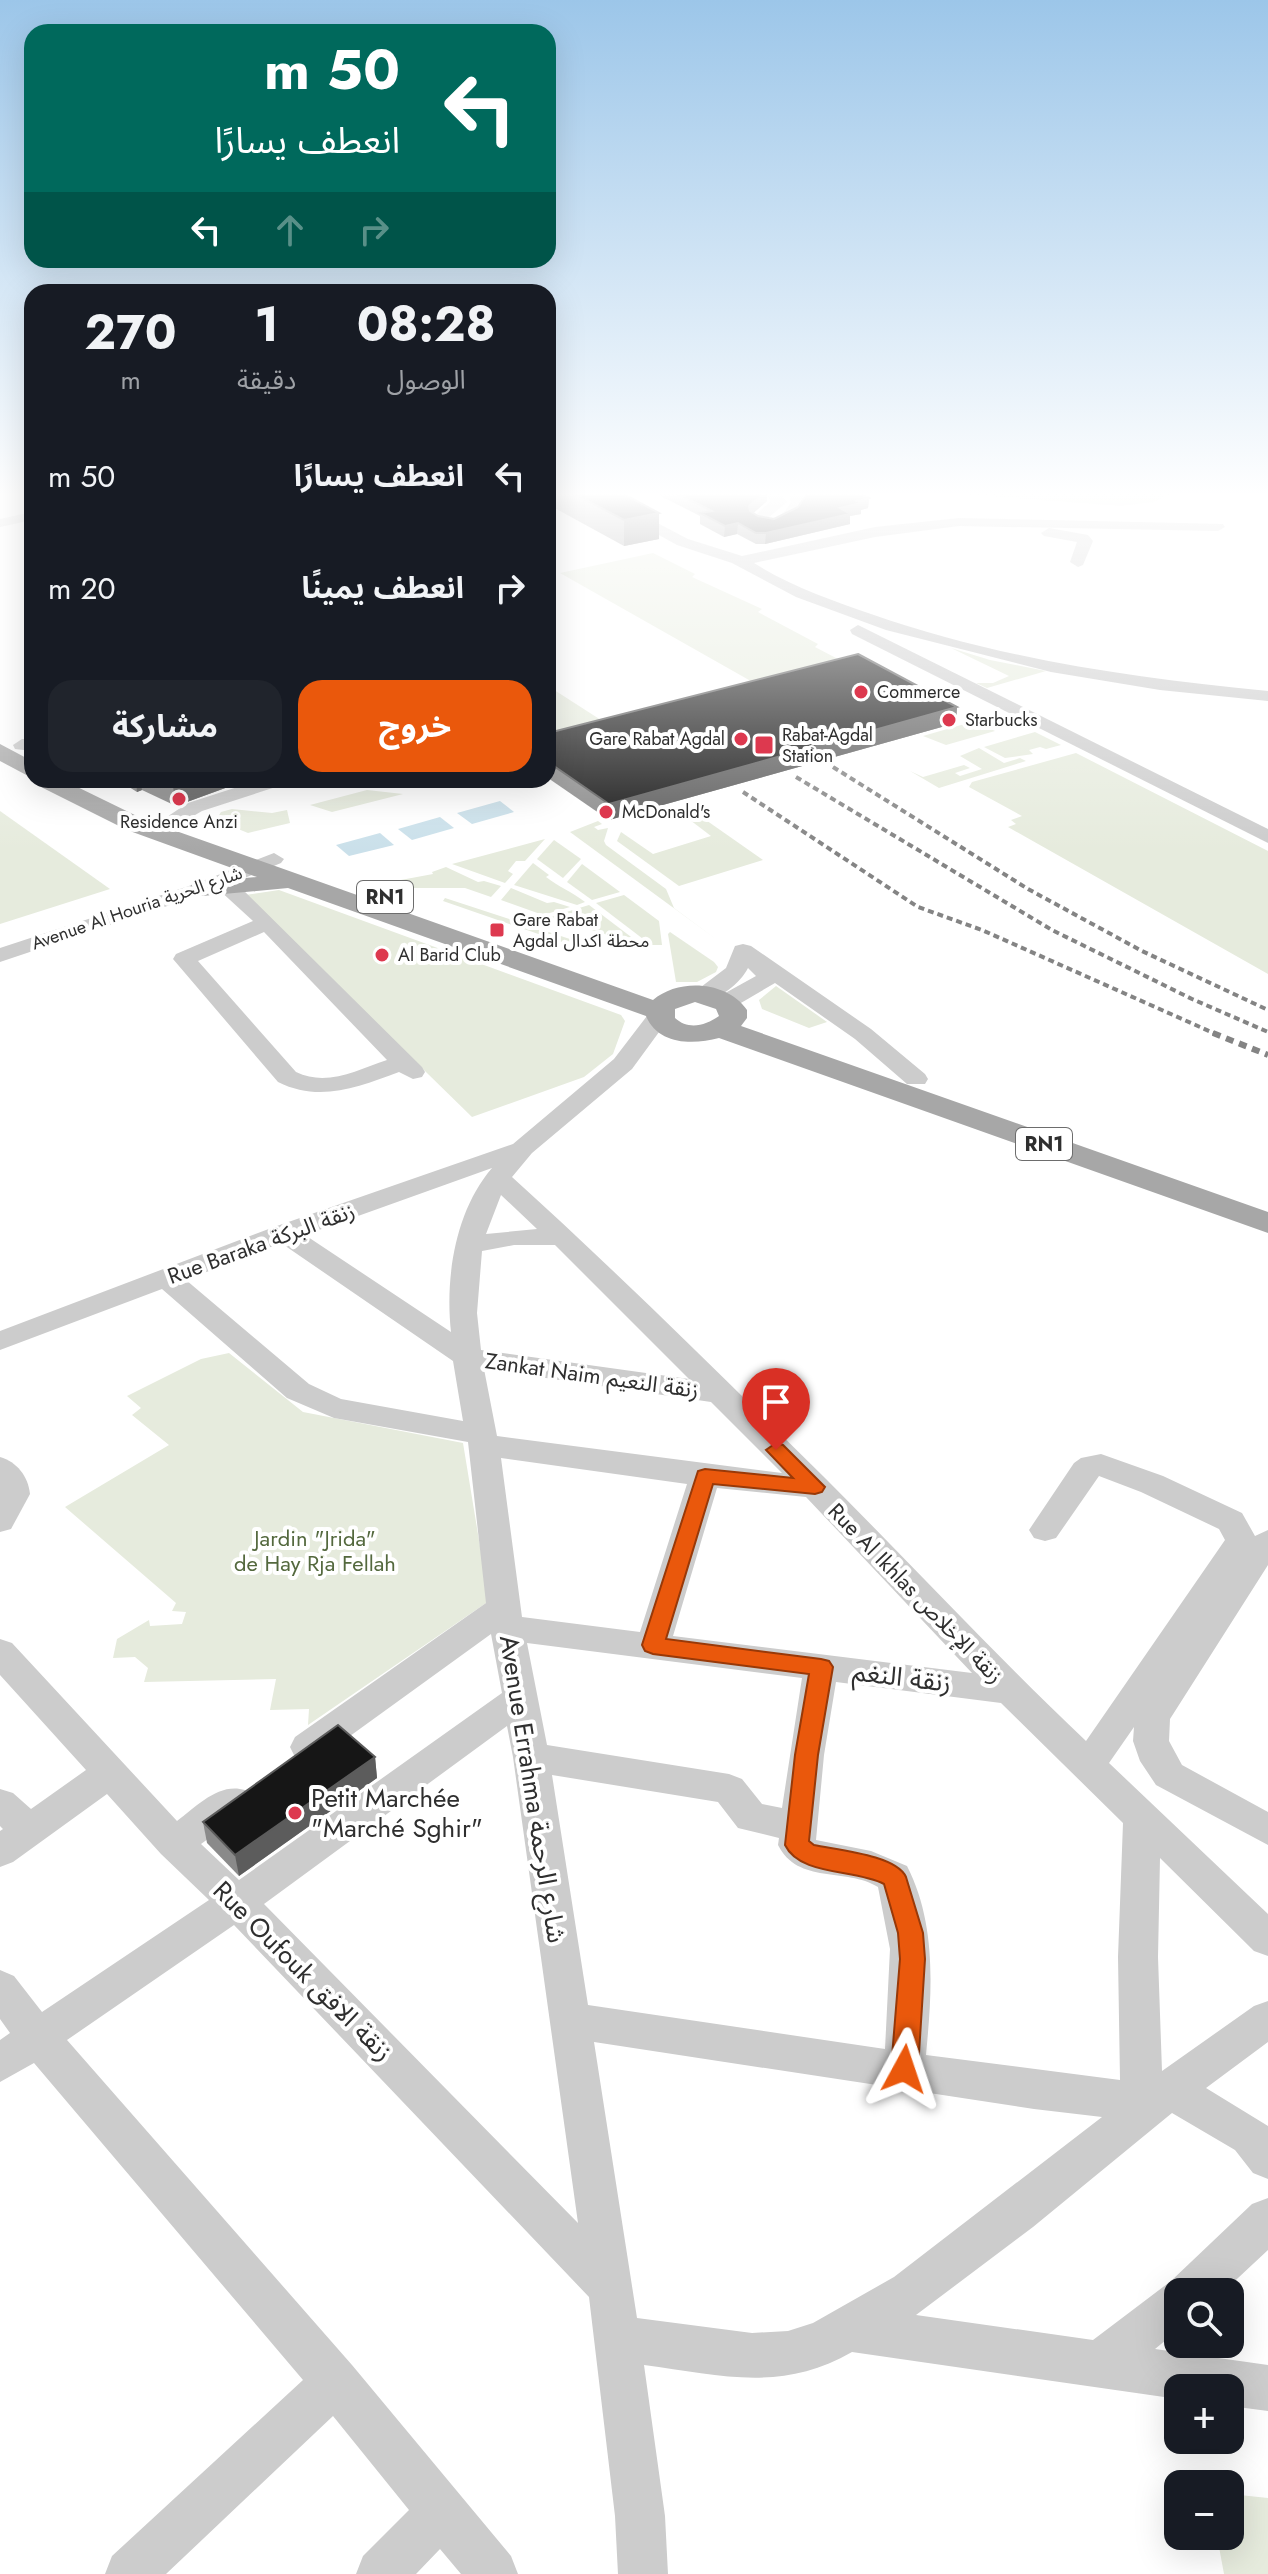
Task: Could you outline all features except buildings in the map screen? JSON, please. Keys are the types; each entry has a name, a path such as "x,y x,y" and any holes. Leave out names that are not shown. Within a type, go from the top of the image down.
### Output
{"main road":[{"path":"0,731 22,748"},
{"name":"RN1","path":"60,788 102,811 256,860 668,1014 703,1033 721,1011"},
{"name":"RN1","path":"95,788 175,832"},
{"path":"175,832 198,858 198,868 206,884 302,884"},
{"name":"RN1","path":"256,860 302,884 668,1014 721,1011 1268,1201"},
{"name":"RN1","path":"721,1011 1268,1223"}],"street":[{"path":"823,612 1268,837"},
{"path":"851,612 978,650 1122,679 1268,696"},
{"path":"175,832 195,807 253,788"},
{"name":"Avenue Al Houria شارع الحرية","path":"0,955 206,884 256,860"},
{"path":"206,884 267,923 407,1068 325,1086 301,1086 287,1077 184,959 267,923"},
{"name":"Avenue Al Houria شارع الحرية","path":"0,940 206,884"},
{"path":"721,1011 768,978 765,970 743,951 863,1034 916,1079"},
{"name":"Avenue Errahma شارع الرحمة","path":"643,2574 640,2516 610,2287 531,1757 506,1618 463,1313 469,1245 480,1209 497,1178 523,1148 623,1064 668,1014"},
{"name":"Rue Baraka زنقة البركة","path":"0,1341 284,1233 523,1148"},
{"name":"Rue Al Ikhlas زنقة الإخلاص","path":"497,1178 562,1237 716,1393 815,1487 1011,1691 1268,1939"},
{"path":"284,1233 468,1357"},
{"path":"469,1245 514,1237 562,1237"},
{"path":"166,1278 298,1391 334,1408 482,1440 705,1476 815,1487"},
{"name":"Zankat Naim زنقة النعيم","path":"468,1357 716,1393"},
{"path":"1045,1530 1085,1471 1092,1465 1101,1465 1152,1484 1231,1521 1241,1540 1227,1566 1089,1764"},
{"path":"0,1468 13,1480 16,1490 12,1506 0,1521"},
{"path":"653,1645 705,1476"},
{"path":"1268,1542 1178,1672 1152,1717 1151,1729 1158,1761 1169,1775 1268,1830"},
{"path":"174,1843 270,1774 506,1618"},
{"name":"زنقة النغم","path":"506,1618 653,1645 1011,1691"},
{"name":"Rue Oufouk زنقة الافق","path":"0,1652 174,1843 237,1902 610,2287"},
{"path":"821,1667 797,1826 800,1850 875,1868 894,1877 911,1933 913,1959 904,2069"},
{"path":"0,2063 237,1902 521,1698"},
{"path":"531,1757 729,1789 751,1817 797,1826"},
{"path":"0,1804 14,1840 111,1772"},
{"path":"1142,1817 1138,1957 1152,2101"},
{"path":"0,1988 37,2036 335,2382 493,2574"},
{"path":"617,2339 752,2356 788,2354 823,2343 910,2293 1017,2212 1152,2101 1268,2019"},
{"path":"569,2020 1034,2090 1152,2101 1250,2136 1268,2159"},
{"path":"1205,2278 1268,2219"},
{"path":"1097,2366 1164,2312"},
{"path":"846,2328 1268,2388"},
{"path":"130,2574 335,2382"},
{"path":"381,2574 442,2512"}],"green space":[{"path":"629,612 758,612 857,669 770,692"},
{"path":"951,648 990,660 1046,671 987,688 976,683 993,683 1009,676"},
{"path":"556,691 618,731 556,747"},
{"path":"975,721 995,731 946,745 923,736"},
{"path":"1035,732 1061,745 1046,749 1040,747 1029,750 1033,754 1005,758 984,747"},
{"path":"979,748 1004,763 1020,758 1026,761 939,788 910,771 923,777 964,765 970,768 955,773 960,776 982,769 960,756"},
{"path":"1076,753 1268,851 1268,974 1008,827 1016,824 1011,820 1022,816 969,787 972,782"},
{"path":"367,790 403,794 332,812 310,805"},
{"path":"232,809 272,813 287,810 290,823 248,833 216,820 221,812"},
{"path":"0,811 110,889 0,924"},
{"path":"703,818 763,860 679,886 617,841 621,832 653,854 711,836 690,820"},
{"path":"598,821 602,824 594,827 598,830 608,828 604,841 606,845 666,889 674,908 720,942 570,832"},
{"path":"545,839 525,861 516,861 508,871 513,874 505,883 452,864"},
{"path":"554,840 581,859 563,878 537,859"},
{"path":"533,863 549,875 546,877 585,902 577,905 514,885"},
{"path":"582,864 620,892 592,900 567,882"},
{"path":"446,867 478,882 501,886 491,897 465,888 404,888 390,882 433,874"},
{"path":"511,888 547,903 570,907 543,915 501,900"},
{"name":"Al Barid Club","path":"279,890 621,1015 625,1021 613,1054 584,1077 472,1117 245,895"},
{"path":"624,895 659,921 662,945 651,945 596,903"},
{"path":"445,898 576,941 576,947 443,901"},
{"path":"589,905 643,946 550,917"},
{"path":"670,932 714,962 718,967 716,972 697,982 676,982"},
{"path":"776,986 827,1022 809,1028 762,1009 759,1000"},
{"name":"Jardin \"Jrida\" de Hay Rja Fellah","path":"229,1353 303,1412 463,1443 489,1601 308,1725 309,1709 270,1710 276,1679 144,1682 148,1668 135,1657 113,1658 117,1639 149,1620 150,1626 182,1624 186,1612 172,1611 176,1603 65,1507 169,1445 132,1415 141,1408 127,1396 201,1359"},
{"path":"1244,2495 1268,2498 1268,2574 1224,2574 1220,2550 1244,2550"}],"water":[{"path":"500,801 514,812 472,824 457,813"},
{"path":"440,817 454,828 412,840 398,829"},
{"path":"380,833 394,845 349,856 336,845"}],"railway":[{"path":"833,767 1028,889 1142,951 1268,1010"},
{"path":"796,777 1052,930 1192,999 1268,1032"},
{"path":"743,792 918,907 982,930 1218,1035"},
{"path":"1213,1033 1218,1035"},
{"path":"1218,1035 1268,1055"}],"place":[{"name":"Commerce","path":"861,692"},
{"name":"Starbucks","path":"949,720"},
{"name":"Gare Rabat Agdal","path":"741,739"},
{"name":"Rabat-Agdal Station","path":"764,745"},
{"name":"Residence Anzi","path":"179,799"},
{"name":"McDonald's","path":"606,812"},
{"name":"Gare Rabat Agdal محطة اكدال","path":"497,930"},
{"name":"Al Barid Club","path":"382,955"},
{"name":"Petit Marchée \"Marché Sghir\"","path":"295,1813"}],"route":[{"path":"776,1450 815,1487 705,1476 653,1645 821,1667 806,1755 797,1845 807,1854 875,1868 894,1877 911,1933 913,1959 904,2069"}]}
